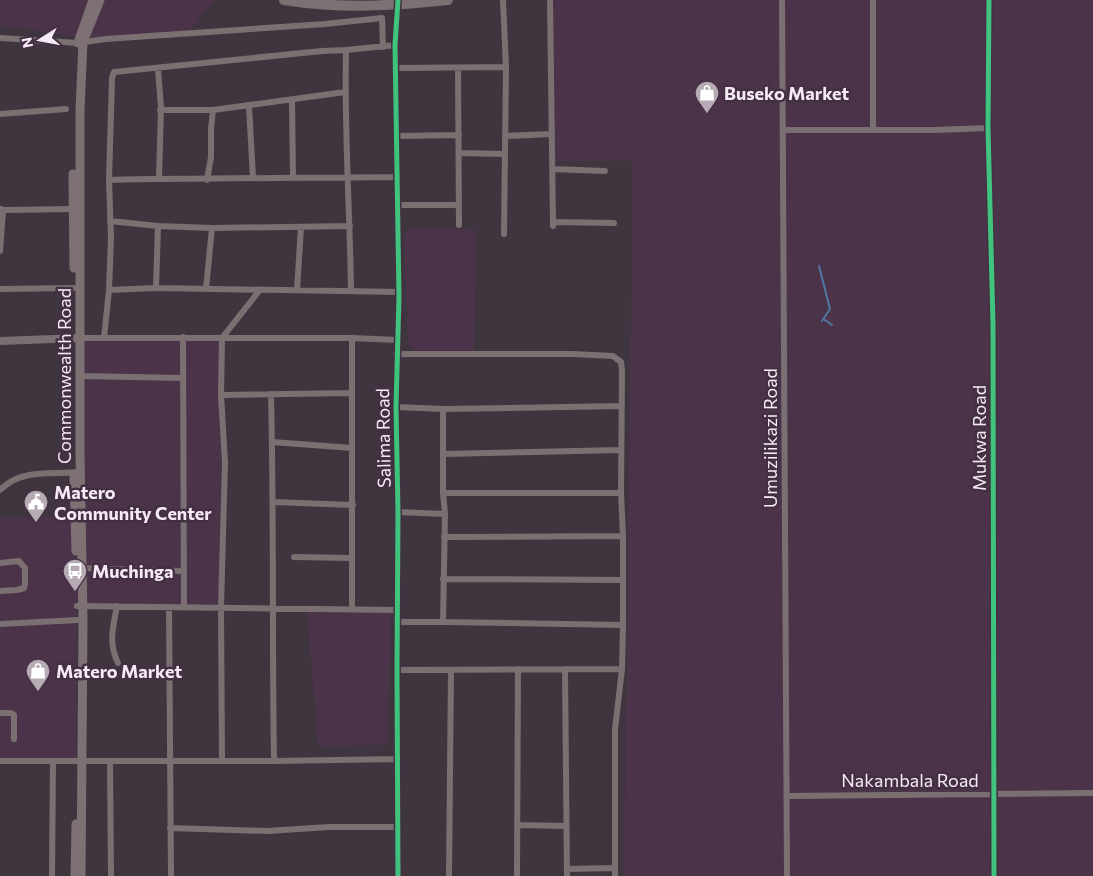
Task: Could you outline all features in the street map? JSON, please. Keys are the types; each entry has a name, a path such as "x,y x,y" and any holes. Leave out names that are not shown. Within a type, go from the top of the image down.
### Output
{"main road":[{"name":"Commonwealth Road","path":"77,472 80,376 74,288 73,209 81,43 93,0"},
{"name":"Commonwealth Road","path":"75,876 79,762 80,605 77,472 77,338 81,43 100,0"},
{"path":"284,0 307,4 345,6 448,0"},
{"name":"Commonwealth Road","path":"80,605 78,620 81,876"}],"street":[{"path":"504,0 506,67 504,234"},
{"path":"550,0 553,224 614,223"},
{"name":"Umuzilikazi Road","path":"782,0 787,876"},
{"path":"873,0 873,130"},
{"name":"Mukwa Road","path":"989,0 988,128 993,324 994,876"},
{"name":"Salima Road","path":"398,3 396,46 398,178 396,354 398,876"},
{"path":"0,38 81,43 106,39 325,24 382,18 383,47"},
{"path":"104,338 109,290 109,180 112,78 114,72 322,51 396,46"},
{"path":"346,50 345,92 351,291"},
{"path":"396,68 506,67"},
{"path":"158,68 160,110 159,179"},
{"path":"458,68 459,225"},
{"path":"160,110 212,110 345,92"},
{"path":"292,100 293,177"},
{"path":"250,106 253,178"},
{"path":"0,114 66,110"},
{"path":"207,180 211,157 210,129 212,110"},
{"path":"783,130 988,128"},
{"path":"505,136 552,134"},
{"path":"397,136 459,135"},
{"path":"459,153 505,154"},
{"path":"552,170 605,171"},
{"path":"109,180 207,180 293,177 398,178"},
{"path":"398,205 459,205"},
{"path":"0,251 1,209 73,209"},
{"path":"110,221 158,226 212,228 350,226"},
{"path":"156,288 158,226"},
{"path":"297,290 300,227"},
{"path":"206,290 212,228"},
{"path":"0,289 74,288"},
{"path":"109,290 156,288 398,292"},
{"path":"222,761 221,607 225,463 222,338 259,290"},
{"path":"0,341 183,337 397,340"},
{"path":"183,337 184,606"},
{"path":"352,338 352,610"},
{"path":"396,354 572,354 613,356 620,362 622,371 623,625 622,669 615,729 615,876"},
{"path":"80,376 183,378"},
{"path":"271,394 274,502 272,608 274,761"},
{"path":"222,395 352,394"},
{"path":"396,407 443,409 622,406"},
{"path":"443,409 443,493 445,514 443,622"},
{"path":"272,442 352,448"},
{"path":"444,454 621,450"},
{"path":"1,487 13,479 22,476 77,472"},
{"path":"443,493 621,493"},
{"path":"274,502 352,505"},
{"path":"398,512 445,514"},
{"path":"444,537 623,536"},
{"path":"294,557 352,558"},
{"path":"0,563 19,562 26,568 24,588 0,591"},
{"path":"79,568 183,571"},
{"path":"443,579 623,580"},
{"path":"80,605 397,610"},
{"path":"117,606 112,646 118,663"},
{"path":"170,607 171,876"},
{"path":"0,624 78,620"},
{"path":"397,622 623,625"},
{"path":"518,669 518,876"},
{"path":"565,669 565,826 567,876"},
{"path":"397,670 622,669"},
{"path":"449,876 451,670"},
{"path":"0,713 11,713 14,715 14,739"},
{"path":"0,761 398,759"},
{"path":"110,761 111,876"},
{"path":"52,876 53,762"},
{"name":"Nakambala Road","path":"787,796 1093,794"},
{"path":"518,825 565,826"},
{"path":"170,828 268,830 398,827"},
{"path":"567,868 615,868"}],"shaded area":[{"path":"0,0 215,0 190,30 91,39 0,25"},
{"path":"548,0 1093,0 1093,876 624,876 633,161 554,161"},
{"path":"412,227 476,230 474,353 417,353 408,343 404,235"},
{"path":"76,337 222,338 220,607 77,605 76,759 0,761 0,518 76,516"},
{"path":"307,609 391,612 388,745 318,746"}],"waterway":[{"path":"819,266 830,309 822,321"},
{"path":"825,320 832,325"}],"cycle path":[{"path":"398,0 395,45 399,297 396,407 398,512 398,876"},
{"path":"989,0 988,128 993,324 994,876"}],"place":[{"name":"Buseko Market","path":"707,114"},
{"name":"Matero Community Center","path":"36,523"},
{"name":"Muchinga","path":"75,592"},
{"name":"Matero Market","path":"38,692"}]}
